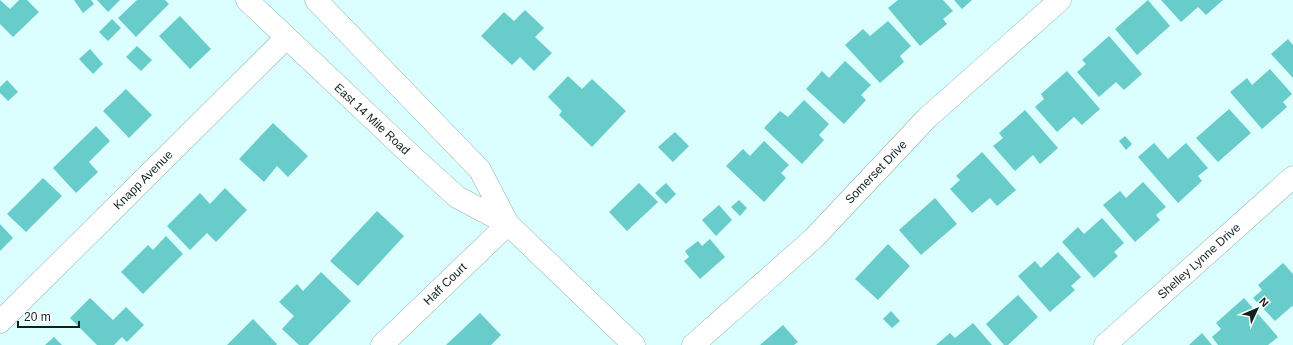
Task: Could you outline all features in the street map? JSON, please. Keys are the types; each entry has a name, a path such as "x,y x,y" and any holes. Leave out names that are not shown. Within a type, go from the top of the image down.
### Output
{"street":[{"name":"East 14 Mile Road","path":"247,0 457,197 508,224 634,345"},
{"name":"East 14 Mile Road","path":"316,0 480,170 508,224"},
{"name":"Somerset Drive","path":"693,345 814,238 927,118 1060,0"},
{"name":"Knapp Avenue","path":"0,322 286,38"},
{"name":"Shelley Lynne Drive","path":"1105,345 1293,177"},
{"name":"Haff Court","path":"382,345 508,224"}],"building":[{"path":"0,0 10,9 19,0 27,0 39,12 13,37 0,24"},
{"path":"74,0 91,0 94,4 83,13"},
{"path":"97,0 120,0 108,12"},
{"path":"137,0 165,0 169,4 136,37 118,18"},
{"path":"898,0 943,0 953,11 943,19 947,24 920,46 888,8"},
{"path":"954,0 972,0 962,9"},
{"path":"1148,0 1170,26 1137,55 1115,29"},
{"path":"1161,0 1223,0 1206,15 1198,7 1181,22"},
{"path":"525,10 544,28 535,37 552,53 534,71 520,57 512,65 481,36 504,12 514,21"},
{"path":"180,16 211,49 190,69 159,36"},
{"path":"112,19 121,28 108,41 99,32"},
{"path":"888,21 911,46 900,56 904,62 880,83 845,45 863,29 870,36"},
{"path":"1109,36 1142,74 1124,90 1116,82 1099,97 1077,72 1086,64 1082,60"},
{"path":"1288,39 1293,45 1293,78 1271,54"},
{"path":"137,46 152,60 141,71 126,57"},
{"path":"90,49 103,64 93,74 79,59"},
{"path":"845,61 871,85 861,95 866,100 844,124 806,89 822,71 829,78"},
{"path":"1270,69 1292,94 1283,102 1287,107 1262,129 1230,92 1247,78 1252,85"},
{"path":"1067,71 1100,109 1082,125 1074,117 1057,132 1035,107 1044,99 1041,94"},
{"path":"568,76 582,89 592,79 626,111 592,147 559,115 562,111 548,97"},
{"path":"7,80 18,92 8,101 0,93 0,87"},
{"path":"126,89 152,115 129,138 103,111"},
{"path":"804,100 829,124 819,135 824,140 802,164 764,128 780,111 788,117"},
{"path":"1229,109 1251,133 1218,162 1196,138"},
{"path":"1025,110 1058,148 1040,164 1033,155 1015,171 993,146 1003,138 999,133"},
{"path":"273,123 308,156 288,177 277,166 264,182 239,159"},
{"path":"96,126 110,141 89,162 98,172 76,193 53,168"},
{"path":"675,132 689,146 673,162 658,147"},
{"path":"1125,136 1132,144 1126,150 1119,141"},
{"path":"764,141 789,165 781,173 786,178 764,202 726,166 743,149 750,156"},
{"path":"1154,143 1168,159 1186,143 1208,168 1198,176 1202,181 1178,203 1138,157"},
{"path":"982,152 1016,190 997,206 990,198 972,213 950,189 960,180 956,176"},
{"path":"43,178 62,196 26,232 7,214"},
{"path":"1143,182 1166,207 1156,215 1160,220 1135,242 1103,205 1120,191 1126,198"},
{"path":"639,183 658,202 627,231 609,212"},
{"path":"666,183 676,194 666,204 655,193"},
{"path":"225,188 247,210 216,242 207,233 190,250 167,226 200,193 210,204"},
{"path":"935,198 957,224 921,255 899,230"},
{"path":"739,200 747,208 740,216 731,207"},
{"path":"719,205 732,220 716,236 702,220"},
{"path":"377,211 404,236 358,286 330,261"},
{"path":"1102,218 1124,243 1114,252 1118,256 1094,278 1062,242 1078,227 1084,234"},
{"path":"0,224 13,238 0,251"},
{"path":"166,236 183,254 143,294 121,272 148,245 153,250"},
{"path":"710,239 725,257 700,279 684,261 689,257 685,251 698,241 702,246"},
{"path":"888,244 910,266 878,300 855,279"},
{"path":"1058,252 1081,277 1071,286 1075,290 1050,312 1018,276 1035,261 1041,268"},
{"path":"1283,263 1293,274 1293,307 1292,306 1275,321 1253,298 1262,290 1258,285"},
{"path":"321,272 351,301 308,345 299,345 282,329 294,316 279,302 297,284 303,291"},
{"path":"1018,295 1038,317 1008,345 1004,345 986,324"},
{"path":"90,298 113,320 126,307 144,325 127,342 122,337 114,345 97,345 70,318"},
{"path":"1244,298 1278,337 1268,345 1218,345 1212,337 1221,329 1216,323"},
{"path":"891,311 900,321 892,328 883,319"},
{"path":"480,313 501,335 491,345 446,345"},
{"path":"253,319 277,344 276,345 227,345"},
{"path":"973,323 992,345 936,345 950,333 955,338"},
{"path":"783,325 798,342 794,345 760,345"},
{"path":"1202,333 1212,345 1189,345"},
{"path":"54,337 62,345 45,345"}]}
